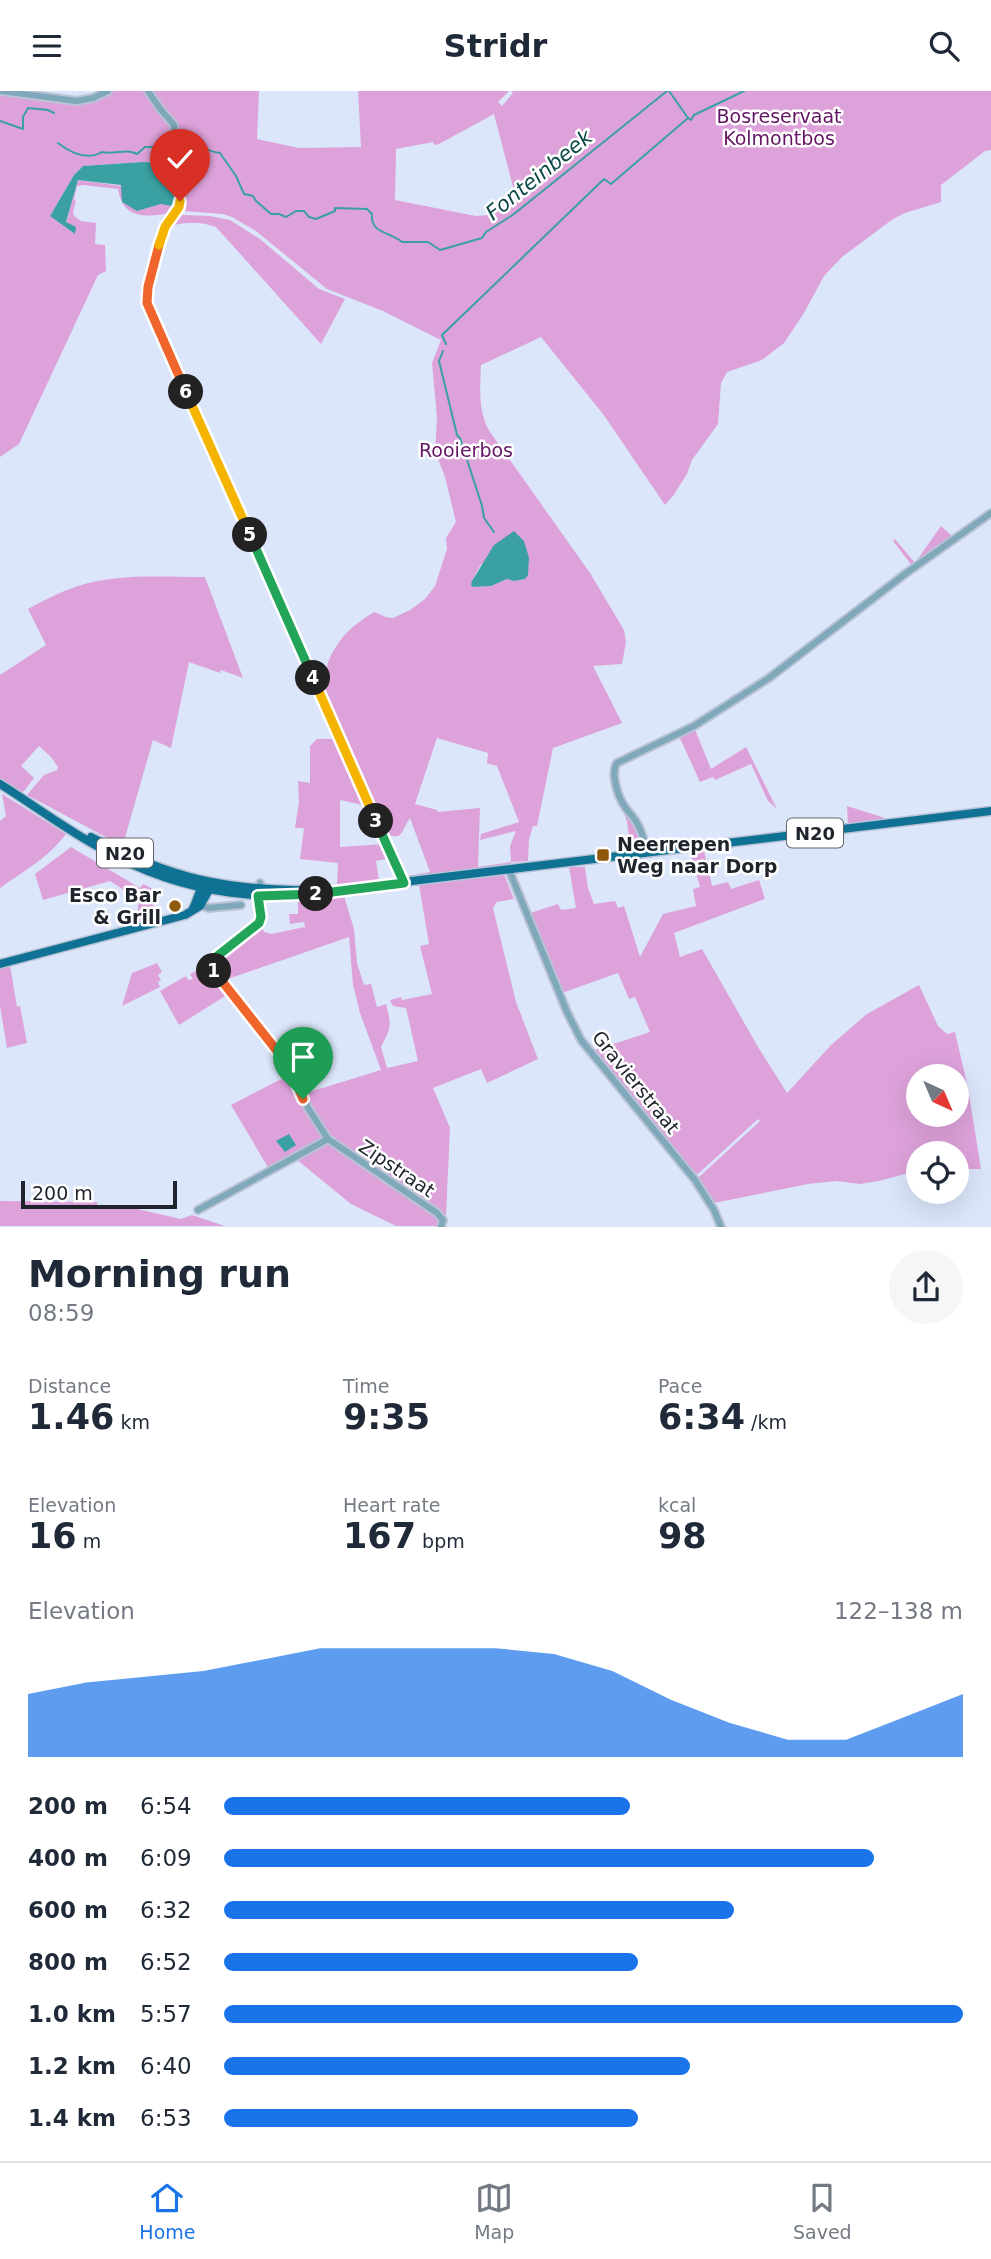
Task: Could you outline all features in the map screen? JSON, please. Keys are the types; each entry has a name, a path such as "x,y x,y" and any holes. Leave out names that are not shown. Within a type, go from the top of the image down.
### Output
{"main road":[{"name":"N20","path":"0,784 47,813 144,862 206,887 259,889 306,895 991,811"},
{"path":"0,964 190,913 198,905 206,887"}],"street":[{"path":"1,91 77,101 108,91"},
{"path":"148,91 174,125 180,189 179,207 165,227 148,287 147,303 150,313 404,883"},
{"path":"647,853 638,824 624,806 619,793 614,772 617,763 694,726 769,678 905,574 991,513"},
{"name":"Gravierstraat","path":"509,870 566,1012 581,1040 695,1179 721,1227"},
{"path":"198,1210 328,1139 308,1108 291,1071 212,968 216,957 259,923 259,889"},
{"path":"198,905 209,908 241,905"},
{"name":"Zipstraat","path":"328,1139 437,1213 443,1220 441,1227"}],"green space":[{"path":"112,91 147,91 171,122 174,148 162,151 164,159 177,169 177,205 172,213 137,214 125,206 118,189 77,186 74,216 81,221 96,223 95,244 105,245 106,271 98,275 19,444 0,457 0,95 80,104","holes":["162,163 169,168 171,205 161,204 144,209 122,186 78,180 66,223 75,234 50,216 74,175 83,166"]},
{"path":"151,91 259,91 257,139 299,148 361,147 358,91 509,91 498,102 502,106 513,93 511,91 991,91 991,150 985,151 941,185 941,202 893,219 842,257 824,276 784,343 762,360 727,372 721,383 718,424 665,505 603,414 541,337 481,365 481,405 488,429 590,573 624,630 626,642 622,664 593,666 622,723 553,748 537,826 533,826 529,839 528,861 511,862 512,866 408,878 430,872 410,818 398,836 383,832 318,686 333,652 353,627 374,612 393,618 410,610 425,599 435,586 447,549 446,538 456,522 445,477 435,451 437,418 432,363 441,340 383,311 327,289 256,231 232,217 182,211 176,125","holes":["494,114 517,202 489,215 476,216 395,200 396,149 433,142 434,145 439,144","481,564 525,579 507,579 491,586 473,587 472,581","437,738 488,753 487,763 497,766 519,822 481,834 480,840 516,831 510,846 511,862 478,867 480,808 437,812 415,804"]},
{"path":"175,216 230,220 260,239 319,289 345,299 321,344 216,227 194,223 172,226"},
{"path":"941,526 954,538 913,567 893,541 895,539 915,563"},
{"path":"205,577 243,678 189,662 171,748 153,740 124,841 138,848 136,853 27,795 44,775 57,770 58,767 39,746 21,766 34,778 24,791 0,779 0,675 46,645 28,609 78,586 109,579"},
{"path":"694,727 711,769 746,747 777,809 768,801 751,764 715,780 713,777 700,782 679,736"},
{"path":"317,739 336,739 374,819 371,820 363,805 340,800 340,847 385,844 391,858 376,861 379,881 337,884 338,863 300,859 304,828 295,828 299,801 298,781 310,783 310,746"},
{"path":"2,794 66,834 44,857 0,888 0,821 6,816"},
{"path":"622,805 636,824 643,844 641,850 631,851"},
{"path":"847,806 882,817 884,819 848,825"},
{"path":"71,847 140,888 143,884 153,889 154,918 136,924 139,900 110,881 43,900 35,874"},
{"path":"704,851 712,886 728,882 731,889 759,880 765,899 674,933 680,957 702,949 787,1093 831,1045 867,1014 919,985 938,1026 947,1034 955,1032 962,1064 906,1064 906,1127 970,1127 970,1100 981,1169 969,1169 969,1141 906,1141 906,1174 860,1184 836,1181 808,1184 714,1203 698,1178 760,1121 758,1119 698,1174 693,1173 592,1051 650,1032 635,997 629,999 618,973 562,993 530,913 558,904 561,910 576,908 569,867 585,867 594,904 615,901 618,908 624,906 640,957 663,914 696,906 693,889 700,887 690,853"},
{"path":"504,874 514,899 497,902 493,908 516,1002 538,1059 487,1083 481,1069 433,1088 450,1128 446,1215 443,1216 330,1139 303,1094 381,1070 360,1013 353,985 349,937 225,980 215,968 216,962 261,925 264,932 271,934 305,927 304,922 290,924 289,914 298,914 298,902 344,896 354,929 357,963 364,985 371,984 377,1007 386,1004 388,1012 390,1027 381,1047 387,1068 418,1061 406,1008 393,1006 390,1000 432,994 420,946 429,944 419,885"},
{"path":"157,963 162,972 158,975 161,980 158,982 160,987 122,1006 132,973"},
{"path":"10,965 17,1007 20,1006 27,1043 7,1048 0,1006 0,967"},
{"path":"206,966 230,993 179,1025 160,991 186,976 188,980 193,979 190,974"},
{"path":"291,1074 325,1139 269,1169 231,1105"},
{"path":"326,1143 441,1219 440,1226 396,1226 351,1204 296,1159"},
{"path":"0,1201 97,1202 98,1207 120,1205 181,1219 192,1215 225,1226 0,1226"}],"shaded area":[{"path":"162,163 169,168 175,187 171,206 161,204 137,211 122,202 121,185 78,180 66,222 76,227 75,234 50,216 74,175 83,166"},
{"path":"514,531 524,541 529,558 528,575 525,579 507,579 491,586 473,587 472,581 494,545"},
{"path":"289,1134 296,1145 285,1152 276,1141"}],"waterway":[{"name":"Fonteinbeek","path":"180,141 220,153 236,176 244,194 253,196 271,214 286,217 296,211 304,211 309,217 316,219 335,211 335,208 367,209 372,214 374,225 382,232 402,242 428,242 440,250 482,238 486,232 514,214 667,91"},
{"name":"Fonteinbeek","path":"669,91 691,120 694,115 744,91"},
{"path":"0,121 23,129 23,117 28,108 54,113"},
{"path":"446,344 442,335 604,179 611,184 688,118"},
{"name":"Fonteinbeek","path":"58,143 85,156 102,152 137,154 145,147 161,147 172,143"},
{"path":"443,351 439,361 457,435 484,518 494,532"}],"place":[{"name":"Neerrepen Weg naar Dorp","path":"603,855"},
{"name":"Esco Bar & Grill","path":"175,906"}],"route":[{"path":"180,201 179,207 165,227 156,257 148,287 147,303 150,313 404,883 306,895 258,896 261,917 259,923 213,961 214,972 291,1071 303,1099"}],"park label":[{"name":"Bosreservaat Kolmontbos","path":"779,127"},
{"name":"Rooierbos","path":"466,450"}]}
